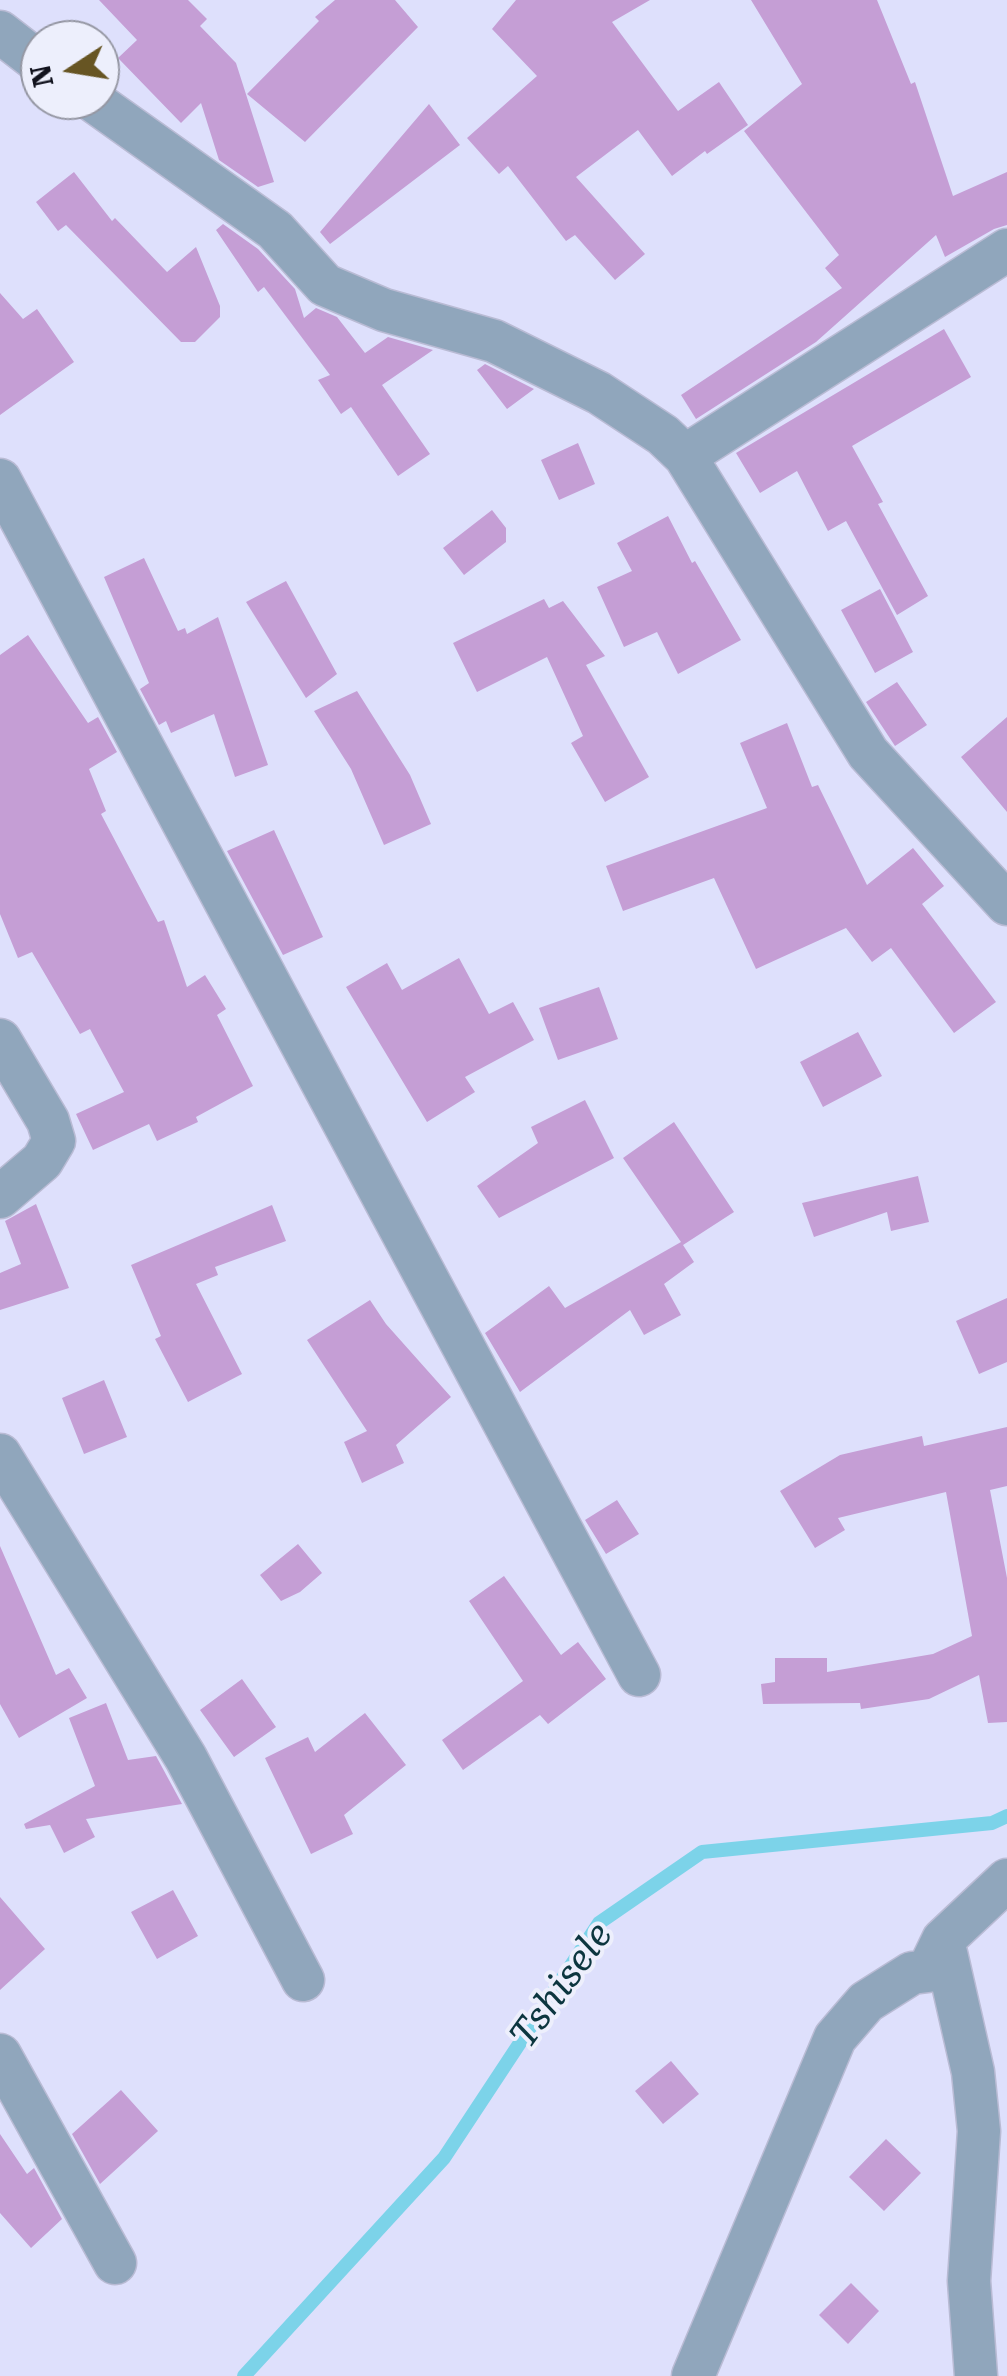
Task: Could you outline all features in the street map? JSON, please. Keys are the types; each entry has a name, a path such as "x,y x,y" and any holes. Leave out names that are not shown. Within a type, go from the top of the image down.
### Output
{"street":[{"path":"120,120 274,230 325,284 384,310 494,341 599,392 663,435 685,456 868,753 1007,904"},
{"path":"685,456 1007,250"},
{"path":"3,490 639,1675"},
{"path":"0,1040 48,1121 54,1141 42,1161 0,1197"},
{"path":"0,1455 186,1758 303,1980"},
{"path":"693,2376 835,2038 866,2002 912,1972 928,1971 942,1940 1007,1880"},
{"path":"942,1940 973,2072 979,2130 969,2281 976,2376"},
{"path":"0,2055 115,2264"}],"building":[{"path":"99,0 188,0 207,19 200,26 236,63 274,182 258,187 219,160 201,103 181,123 120,60 137,40"},
{"path":"335,0 395,0 418,27 305,142 247,94"},
{"path":"516,0 650,0 612,22 678,111 719,82 748,125 672,176 638,130 576,177 645,254 615,280 575,235 566,241 508,166 499,174 467,138 537,76 492,29"},
{"path":"751,0 877,0 911,84 915,82 953,196 1007,172 1007,225 945,257 936,235 816,342 696,419 681,395 842,288 825,268 839,255 744,131 802,84"},
{"path":"429,104 460,145 330,244 320,232"},
{"path":"74,172 112,221 115,218 167,272 196,247 220,306 220,317 195,342 181,342 66,225 58,231 36,202"},
{"path":"223,224 258,249 295,289 304,318 316,308 337,317 365,353 388,337 433,350 382,385 430,454 398,476 351,407 341,414 318,380 330,375 264,287 258,292 216,230"},
{"path":"0,293 23,319 37,309 74,362 0,415"},
{"path":"944,329 971,377 852,446 883,502 878,504 928,596 897,615 846,521 828,531 797,471 760,493 736,453"},
{"path":"485,364 534,389 507,409 477,370"},
{"path":"578,443 595,484 559,500 541,460"},
{"path":"492,510 506,528 506,542 464,575 443,548"},
{"path":"668,516 692,563 695,561 741,640 678,674 657,632 624,647 597,587 632,571 617,543"},
{"path":"144,558 178,631 185,628 187,634 218,617 268,765 235,777 214,714 171,733 166,721 159,725 140,689 149,683 104,577"},
{"path":"286,581 337,674 306,698 246,602"},
{"path":"880,589 913,652 875,673 841,610"},
{"path":"544,599 549,608 563,601 605,656 586,665 649,777 605,802 571,743 583,736 547,657 477,692 453,643"},
{"path":"28,635 88,723 98,717 117,752 89,769 106,811 101,814 158,922 164,920 187,987 205,975 226,1009 217,1015 253,1086 196,1117 198,1122 157,1141 149,1124 93,1150 76,1114 124,1092 90,1029 80,1034 32,952 18,958 0,914 0,655"},
{"path":"897,682 927,725 895,746 866,702"},
{"path":"357,691 410,775 431,824 384,845 351,769 314,711"},
{"path":"1007,717 1007,812 961,757"},
{"path":"787,723 812,787 818,785 867,885 913,848 944,886 922,904 996,1002 954,1033 891,948 872,962 846,928 756,969 714,878 623,911 606,866 767,808 740,743"},
{"path":"274,830 323,937 283,955 227,851"},
{"path":"459,958 489,1014 513,1002 534,1040 465,1077 475,1092 427,1122 346,987 387,963 402,990"},
{"path":"599,987 618,1039 558,1060 539,1008"},
{"path":"858,1032 882,1076 823,1107 800,1062"},
{"path":"585,1100 614,1158 499,1218 477,1186 538,1143 531,1127"},
{"path":"674,1122 734,1212 683,1245 694,1262 664,1284 681,1315 644,1335 630,1310 520,1392 485,1333 549,1286 565,1308 681,1242 623,1158"},
{"path":"918,1176 929,1222 891,1231 887,1212 814,1237 802,1203"},
{"path":"36,1204 69,1288 0,1310 0,1273 21,1264 5,1221"},
{"path":"272,1205 286,1241 215,1267 218,1275 196,1284 242,1374 188,1402 155,1339 161,1336 131,1265"},
{"path":"1007,1298 1007,1362 979,1374 956,1321"},
{"path":"370,1300 386,1324 451,1397 396,1445 404,1463 362,1483 344,1442 367,1431 307,1340"},
{"path":"104,1380 127,1437 84,1454 62,1398"},
{"path":"1007,1427 1007,1486 990,1490 1007,1578 1007,1722 988,1723 979,1675 929,1699 861,1709 860,1703 763,1704 761,1684 775,1682 775,1658 827,1658 827,1672 933,1654 972,1636 946,1492 838,1518 845,1530 815,1548 780,1491 840,1455 922,1436 924,1446"},
{"path":"617,1500 639,1534 606,1554 585,1520"},
{"path":"298,1544 322,1573 300,1592 281,1601 260,1575"},
{"path":"0,1546 56,1675 69,1668 87,1698 19,1738 0,1704"},
{"path":"504,1576 561,1655 578,1642 606,1679 548,1724 540,1715 463,1770 442,1740 523,1681 469,1601"},
{"path":"242,1679 276,1727 234,1757 200,1710"},
{"path":"106,1703 128,1760 156,1756 182,1804 86,1819 95,1837 64,1853 50,1825 26,1829 24,1824 95,1786 69,1718"},
{"path":"365,1713 406,1765 344,1815 353,1834 311,1854 265,1758 308,1737 315,1752"},
{"path":"173,1890 198,1936 157,1959 131,1912"},
{"path":"0,1897 45,1949 0,1990"},
{"path":"671,2061 699,2094 663,2124 635,2091"},
{"path":"121,2090 158,2131 100,2184 72,2134"},
{"path":"0,2134 27,2174 34,2168 62,2219 31,2248 0,2213"},
{"path":"886,2139 921,2173 884,2211 849,2177"},
{"path":"851,2283 879,2311 848,2344 819,2315"}],"waterway":[{"name":"Tshisele","path":"244,2376 444,2158 599,1923 702,1852 992,1823 1007,1816"}]}
